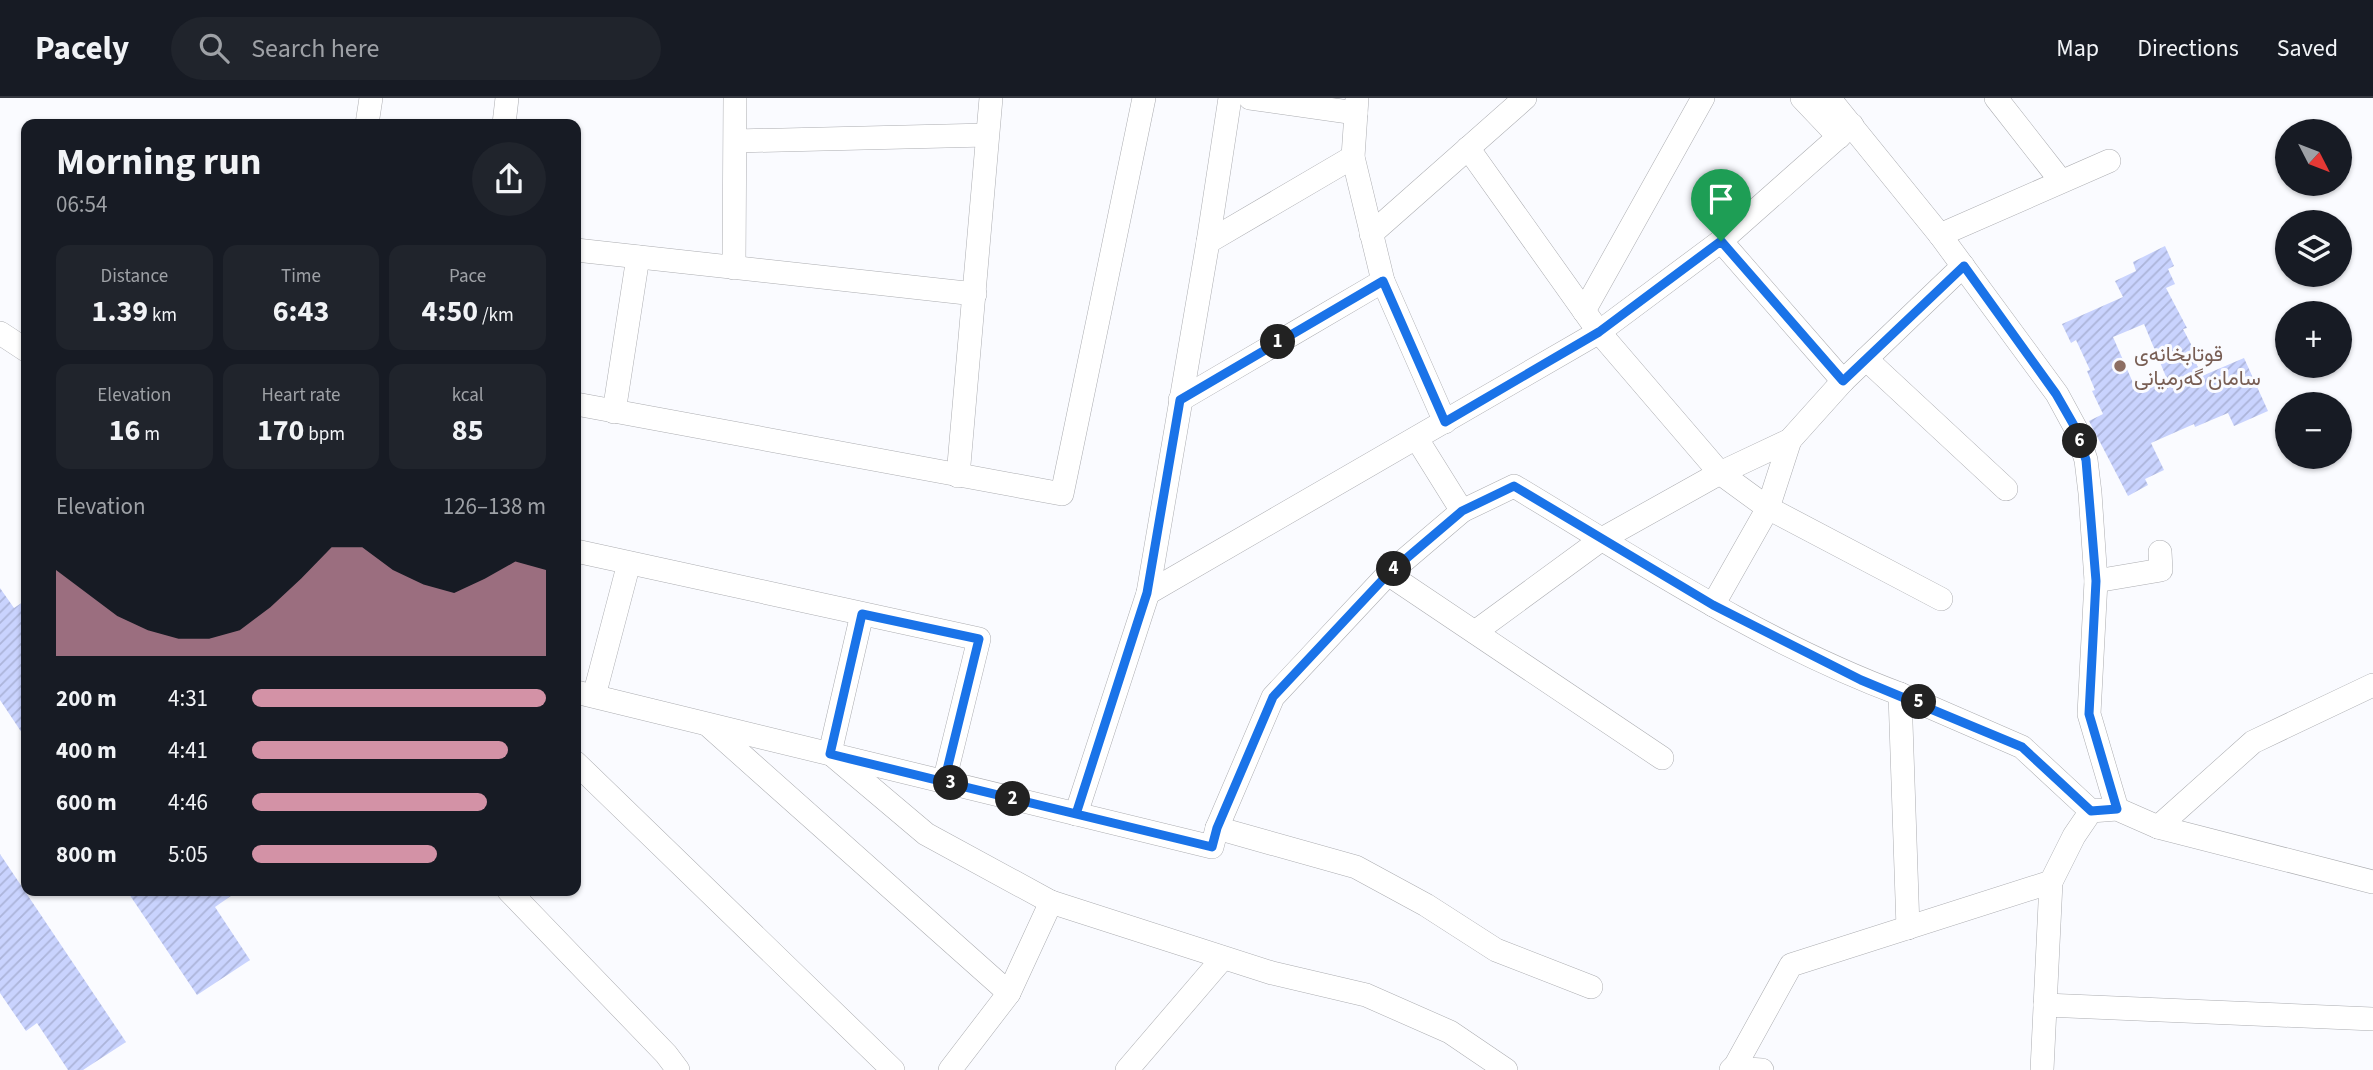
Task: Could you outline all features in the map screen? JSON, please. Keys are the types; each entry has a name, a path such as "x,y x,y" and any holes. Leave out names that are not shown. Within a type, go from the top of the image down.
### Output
{"street":[{"path":"368,119 371,98"},
{"path":"505,119 507,98"},
{"path":"734,268 735,98"},
{"path":"958,476 991,98"},
{"path":"581,405 1062,494 1144,98"},
{"path":"1076,814 1147,593 1208,242 1230,98"},
{"path":"1250,98 1356,105 1353,157 1383,281 1445,422"},
{"path":"1371,234 1525,98"},
{"path":"1584,311 1703,98"},
{"path":"1996,98 2061,181"},
{"path":"1819,102 1940,234 2056,394 2076,429 2087,471 2096,581 2089,714 2117,809"},
{"path":"1147,593 1418,439 1599,332 1721,241 1846,131"},
{"path":"736,141 987,135"},
{"path":"1468,148 1599,332 1720,473 1768,508 1941,599"},
{"path":"1208,242 1353,157"},
{"path":"1940,234 2109,161"},
{"path":"1721,241 1843,381"},
{"path":"581,251 975,294"},
{"path":"614,412 638,257"},
{"path":"1475,632 1602,539 1720,473 1790,440 1843,381 1964,266"},
{"path":"1180,400 1383,281"},
{"path":"0,333 21,347"},
{"path":"1866,359 2006,489"},
{"path":"1418,439 1462,511"},
{"path":"1713,605 1768,508 1790,440"},
{"path":"629,563 585,694 1212,847 1217,828 1273,697 1388,574 1462,511 1514,486 1713,605 1834,667 2022,747 2091,811 2117,809 2158,827 2373,882"},
{"path":"581,552 979,639 944,782"},
{"path":"2096,581 2161,570 2160,552"},
{"path":"1388,574 1662,758"},
{"path":"830,754 862,614"},
{"path":"2158,827 2253,742 2373,685"},
{"path":"1900,694 1908,928"},
{"path":"706,723 1009,993"},
{"path":"830,754 926,834 1051,902 1272,973 1366,995 1450,1032 1506,1070"},
{"path":"581,768 893,1070"},
{"path":"2042,1070 2051,882 2074,836 2091,811"},
{"path":"1217,828 1356,867 1426,905 1496,950 1591,987"},
{"path":"1762,1070 1733,1069 1791,965 2051,882"},
{"path":"514,896 666,1054 678,1070"},
{"path":"950,1070 1009,993 1051,902"},
{"path":"1127,1070 1223,958"},
{"path":"2045,1005 2373,1019"}],"building":[{"path":"2165,246 2174,266 2168,269 2175,284 2166,288 2187,328 2183,329 2193,348 2190,350 2202,376 2244,358 2268,411 2234,426 2228,413 2151,443 2164,470 2145,479 2148,485 2128,496 2089,421 2103,414 2092,391 2095,390 2087,371 2090,370 2076,340 2071,343 2062,324 2123,297 2115,281 2136,271 2133,262","holes":["2144,324 2167,379 2137,392 2113,337"]},
{"path":"0,588 14,608 21,603 21,732 0,700"},
{"path":"0,854 21,885 21,896 28,896 126,1042 83,1070 68,1070 37,1023 26,1031 0,993"},
{"path":"130,896 231,896 215,907 250,960 197,995"}],"place":[{"name":"قوتابخانەی سامان گەرمیانی","path":"2120,366"}],"route":[{"path":"1721,241 1599,332 1445,422 1383,281 1180,400 1147,593 1076,814 1010,798 830,754 862,614 979,639 944,782 1212,847 1217,828 1273,697 1388,574 1462,511 1514,486 1713,605 1861,680 2022,747 2091,811 2117,809 2089,714 2096,581 2086,460 2076,429 2056,394 1964,266 1843,381 1721,241"}]}
